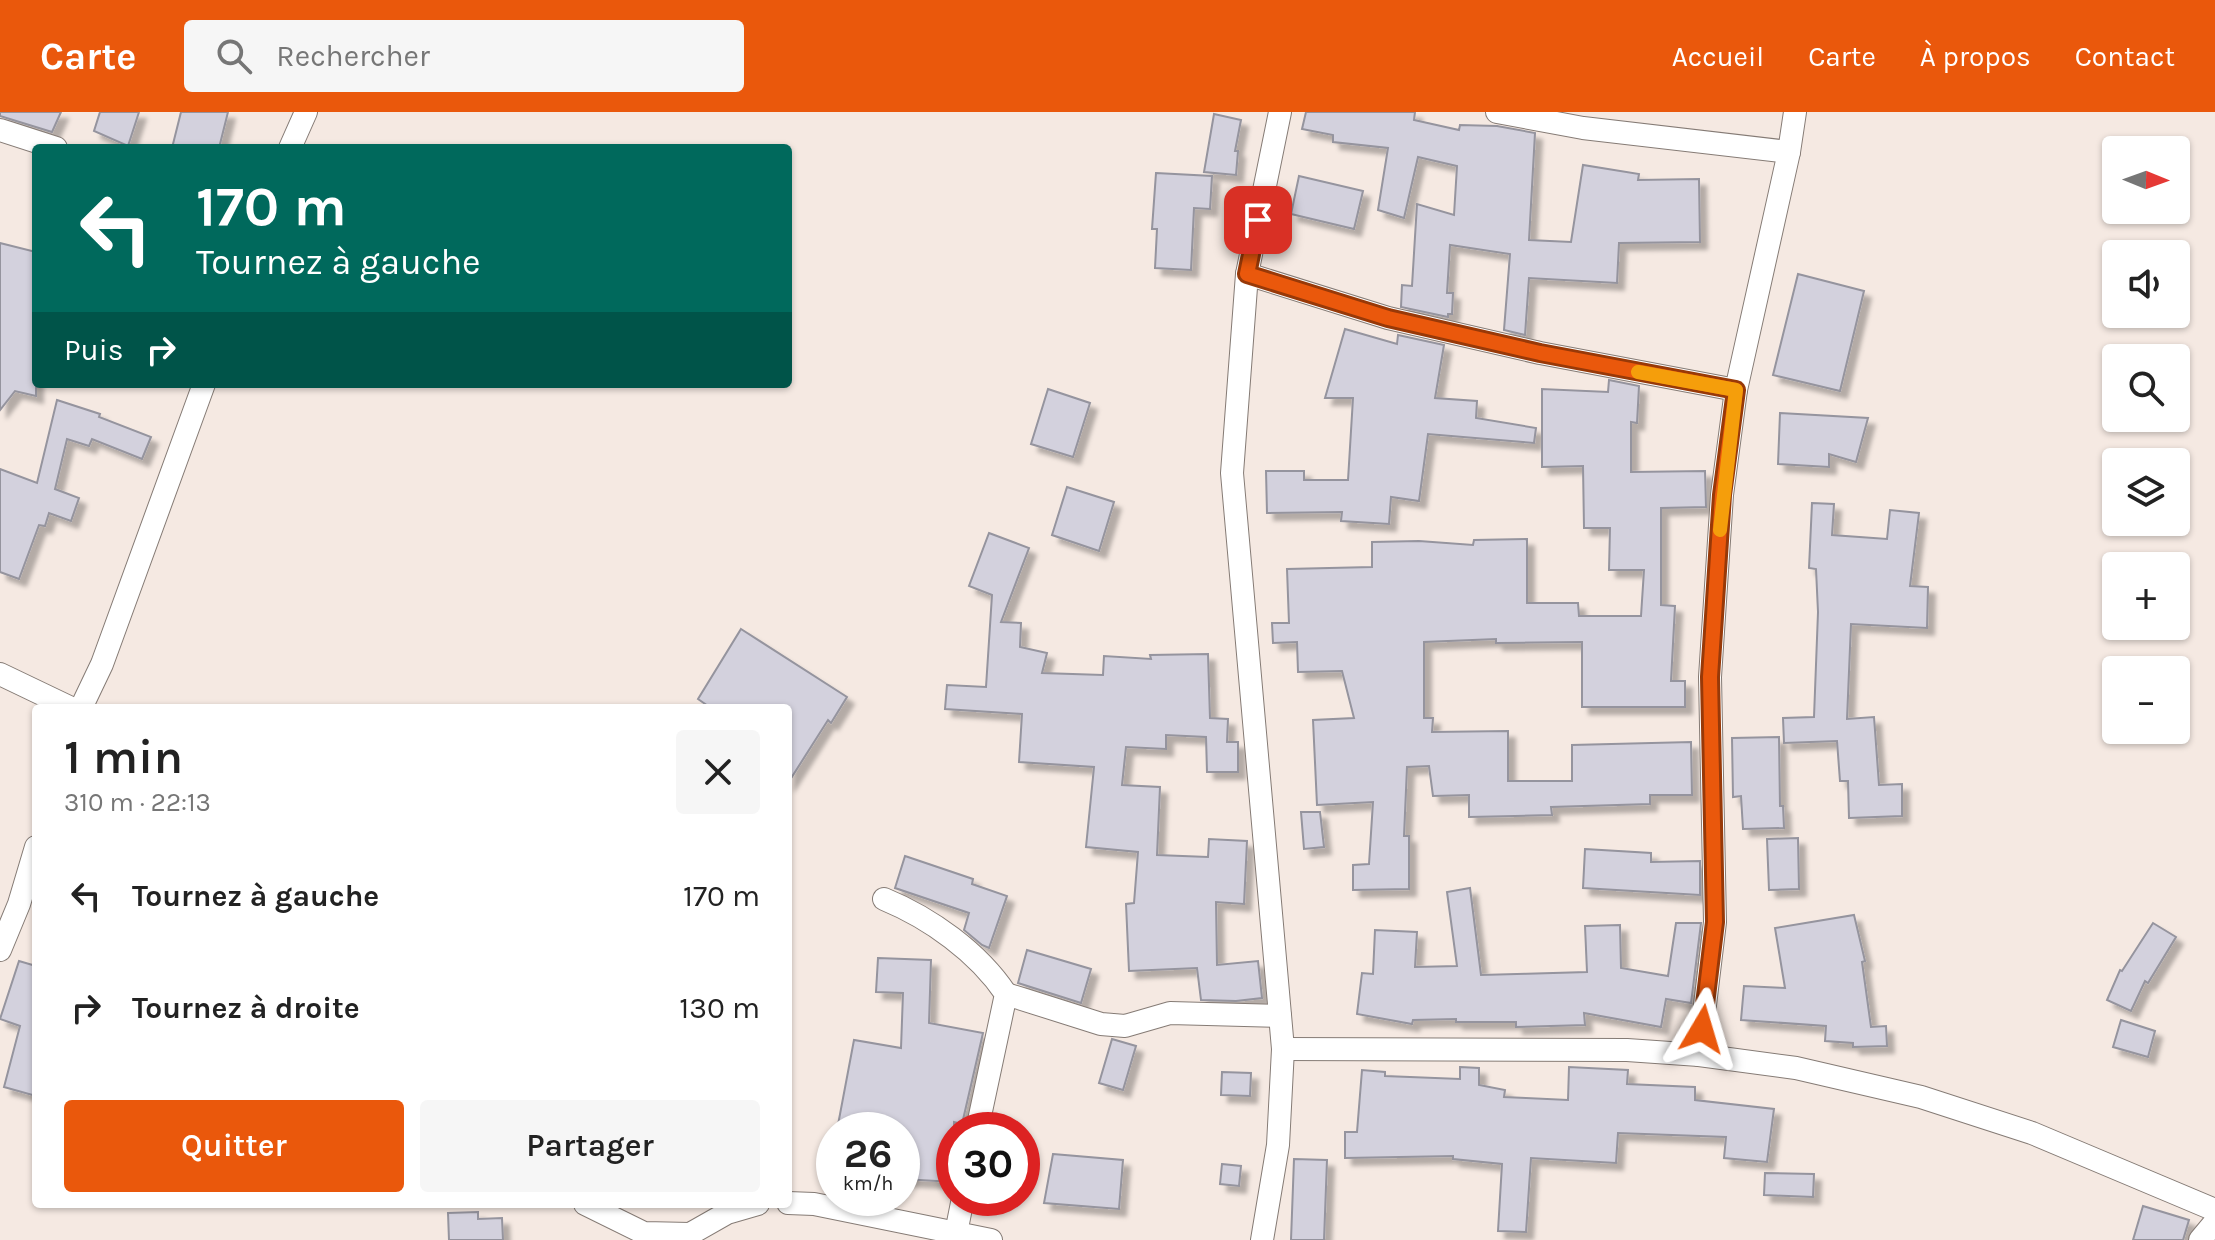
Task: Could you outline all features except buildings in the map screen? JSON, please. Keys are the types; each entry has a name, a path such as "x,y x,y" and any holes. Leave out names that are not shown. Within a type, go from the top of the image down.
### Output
{"street":[{"path":"292,144 306,112"},
{"path":"1262,1240 1278,1145 1283,1049 1232,473 1247,274 1280,112"},
{"path":"1497,112 1583,128 1789,152"},
{"path":"1699,1055 1715,922 1710,677 1722,495 1736,390 1789,152 1795,112"},
{"path":"0,130 44,144"},
{"path":"1247,274 1388,318 1540,353 1736,390"},
{"path":"83,704 108,649 203,388"},
{"path":"0,674 63,704"},
{"path":"0,950 28,908 32,878"},
{"path":"884,899 930,922 978,959 1006,994 1101,1024 1125,1026 1170,1013 1280,1016"},
{"path":"981,1112 1006,994"},
{"path":"1283,1049 1627,1050 1699,1055 1796,1068 1921,1097 2032,1133 2215,1210"},
{"path":"792,1203 814,1204 991,1240"},
{"path":"593,1208 644,1233 690,1234 727,1213 744,1208"},
{"path":"956,1233 959,1216"},
{"path":"2200,1240 2215,1222"}],"slow traffic":[{"path":"1638,372 1736,390 1720,530"}],"route":[{"path":"1258,220 1247,274 1388,318 1540,353 1736,390 1722,495 1710,677 1715,922 1702,1029"}]}
